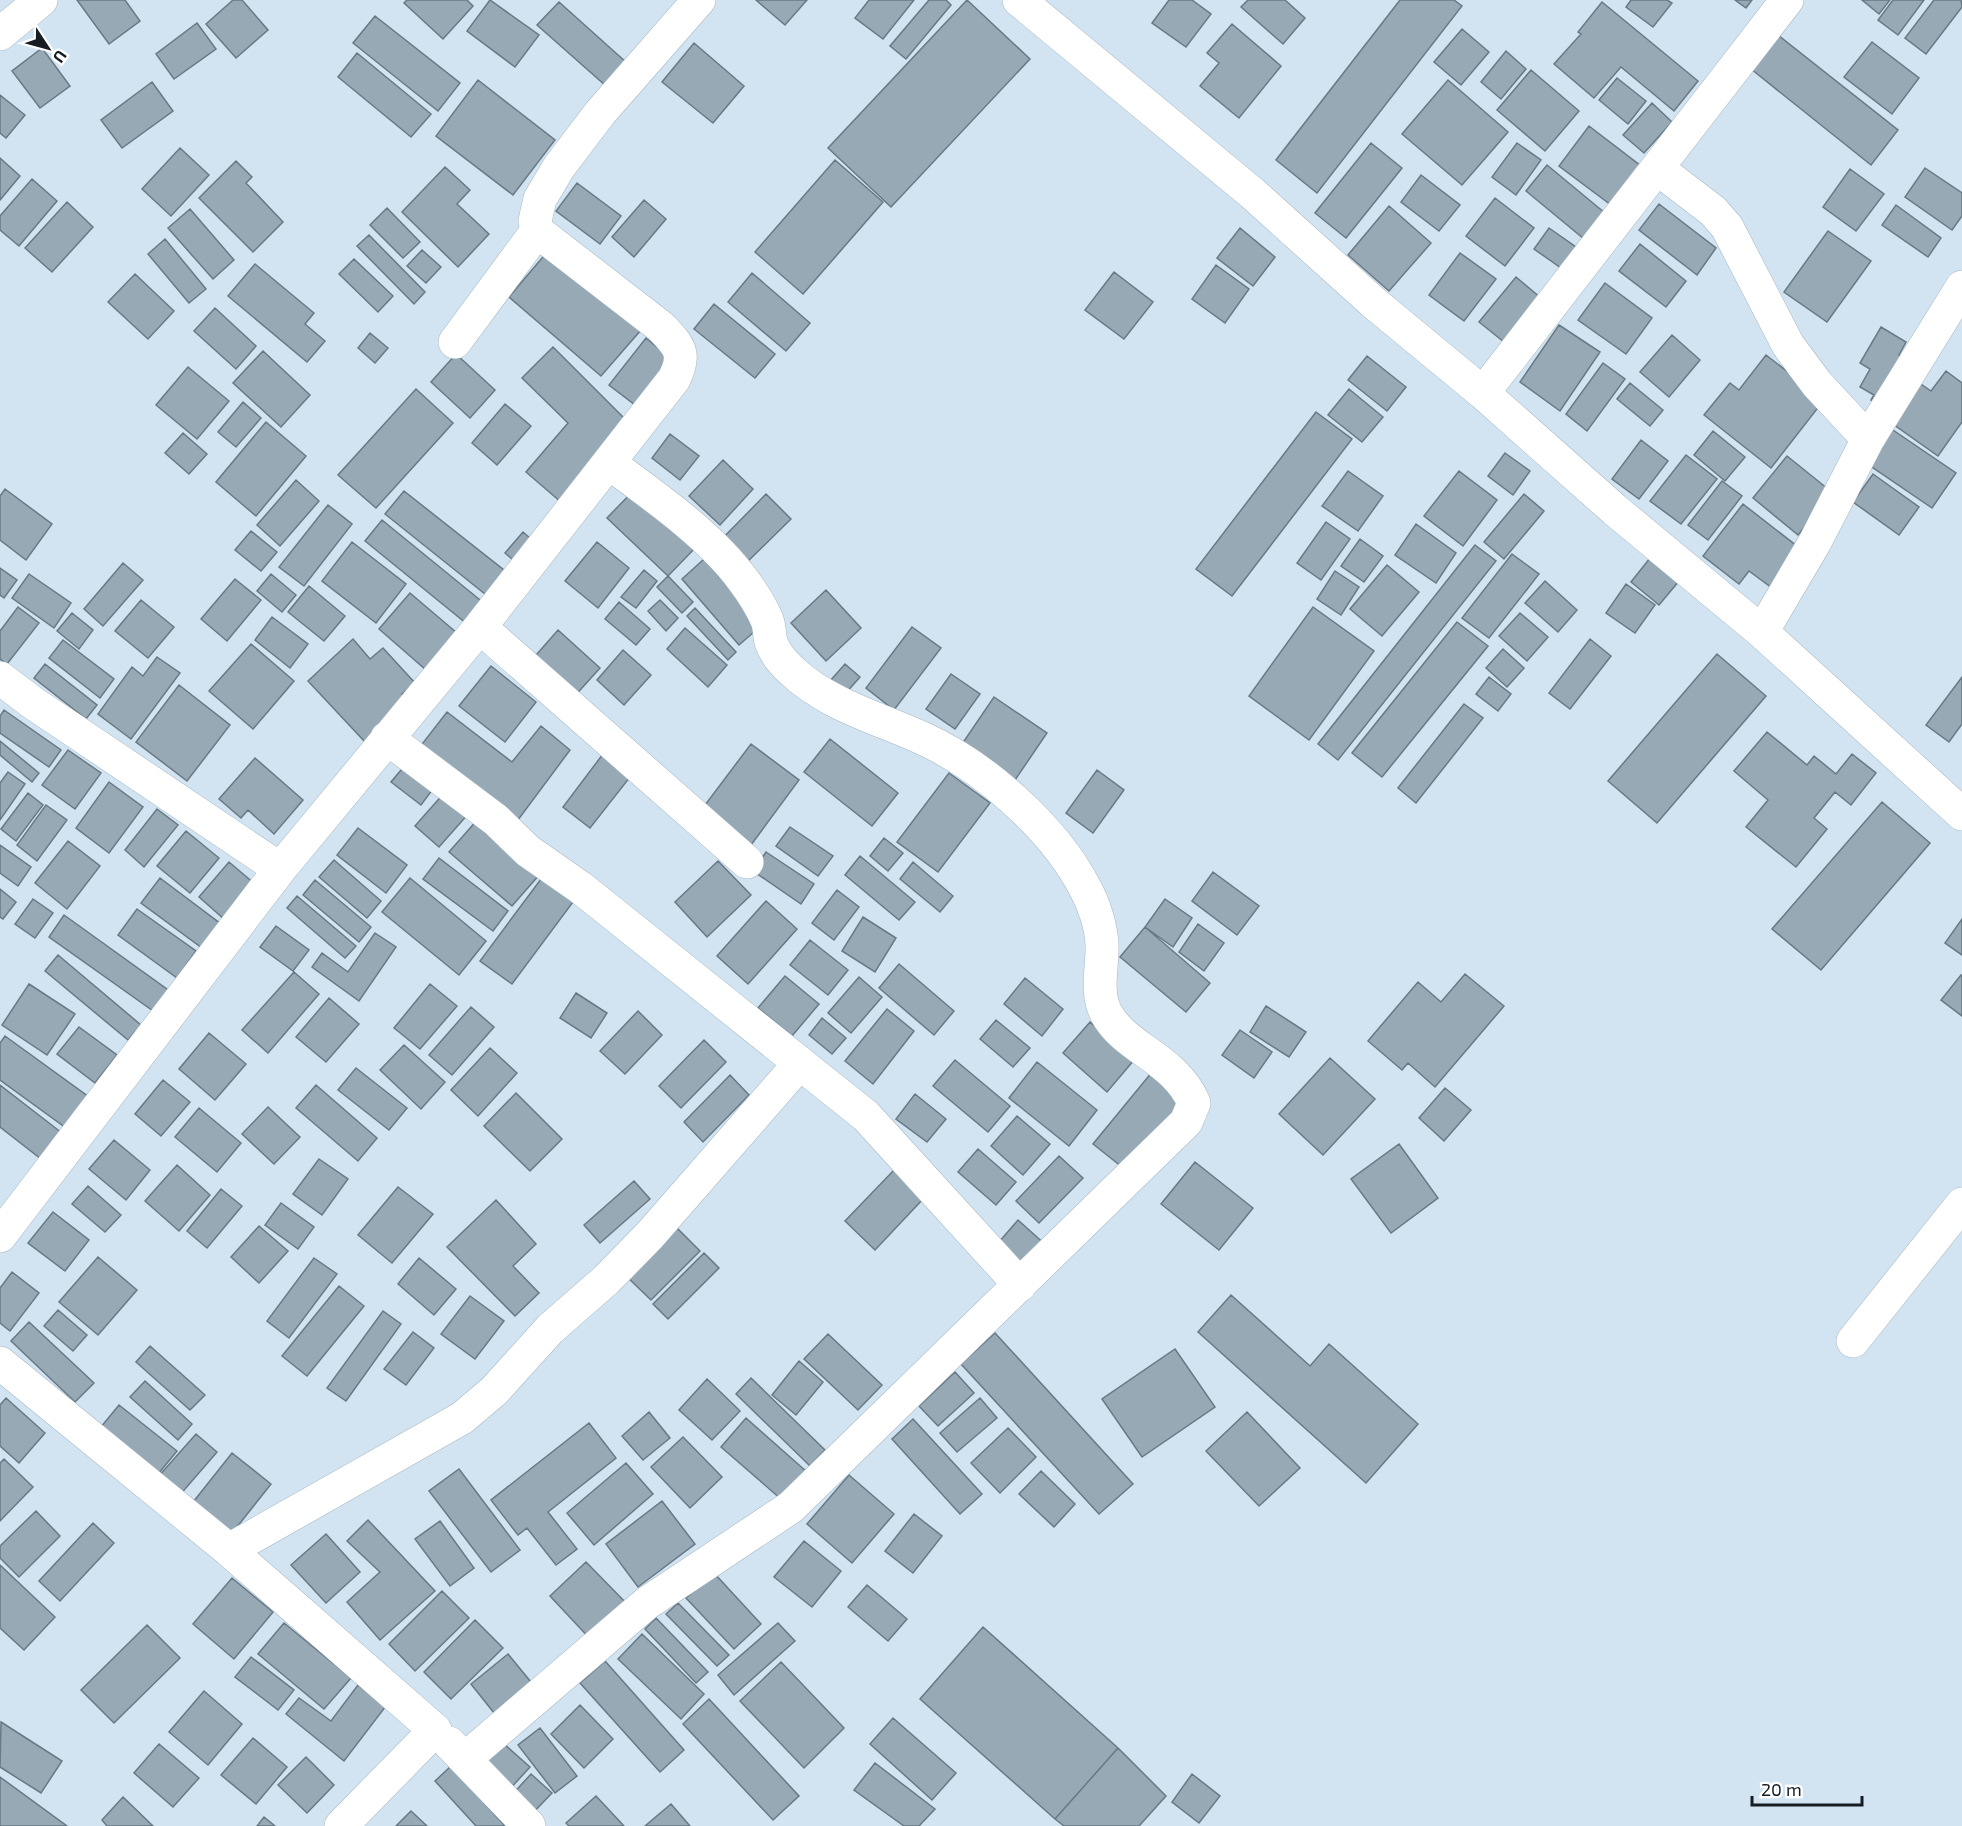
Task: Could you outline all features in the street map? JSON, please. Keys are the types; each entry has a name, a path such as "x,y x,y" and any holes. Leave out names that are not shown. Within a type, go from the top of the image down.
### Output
{"street":[{"path":"0,34 41,0"},
{"path":"455,342 537,231 540,199 559,167 600,113 699,0"},
{"path":"1019,0 1252,193 1374,303 1483,393 1615,510 1762,632 1962,814"},
{"path":"1483,393 1787,0"},
{"path":"1657,168 1713,211 1727,227 1788,345 1817,384 1868,439"},
{"path":"0,1236 280,869 480,627 674,379 680,366 678,345 661,327 537,231"},
{"path":"1762,632 1815,542 1868,439 1962,287"},
{"path":"466,1758 647,1603 791,1507 1186,1122 1194,1103 1187,1086 1150,1053 1124,1035 1106,1013 1101,994 1102,943 1096,914 1067,856 1018,805 969,765 921,737 900,730 819,692 801,679 782,661 771,642 764,615 743,580 728,562 690,526 609,463"},
{"path":"480,627 747,862"},
{"path":"0,678 33,703 280,869"},
{"path":"387,738 501,824 528,851 581,888 866,1116 1020,1285"},
{"path":"229,1551 462,1418 494,1391 550,1329 606,1280 650,1235 800,1063"},
{"path":"1853,1341 1962,1203"},
{"path":"0,1363 229,1551 435,1730 466,1758 529,1826"},
{"path":"341,1826 435,1730"}],"building":[{"path":"77,0 125,0 140,21 109,44"},
{"path":"233,0 242,0 268,30 236,58 206,24"},
{"path":"407,0 467,0 473,6 443,39 404,3"},
{"path":"490,0 539,35 515,67 467,31"},
{"path":"756,0 807,0 785,25"},
{"path":"869,0 914,0 883,39 855,18"},
{"path":"929,0 946,0 951,5 906,59 890,46"},
{"path":"967,0 1030,59 891,207 828,148"},
{"path":"1169,0 1192,0 1211,14 1186,47 1152,23"},
{"path":"1248,0 1285,0 1305,18 1283,44 1241,7"},
{"path":"1400,0 1454,0 1462,6 1317,193 1276,160"},
{"path":"1631,0 1667,0 1672,3 1653,27 1626,7"},
{"path":"1735,0 1752,0 1746,8"},
{"path":"1862,0 1890,0 1879,14"},
{"path":"1893,0 1924,0 1898,35 1878,20"},
{"path":"1934,0 1961,0 1962,7 1926,54 1905,38"},
{"path":"559,2 627,63 606,86 537,25"},
{"path":"1602,2 1698,81 1674,111 1621,67 1594,98 1554,64 1581,34 1578,32"},
{"path":"375,16 460,83 438,111 353,43"},
{"path":"197,23 216,49 174,79 156,54"},
{"path":"1232,24 1281,66 1239,118 1200,86 1219,63 1207,53"},
{"path":"1462,29 1489,52 1461,85 1434,62"},
{"path":"1778,35 1898,130 1871,165 1751,69"},
{"path":"1872,42 1919,78 1892,114 1844,77"},
{"path":"694,43 744,86 713,123 662,82"},
{"path":"42,48 70,86 40,108 12,71"},
{"path":"1506,51 1526,69 1501,99 1481,82"},
{"path":"357,53 431,114 411,137 338,77"},
{"path":"1531,70 1579,111 1545,151 1497,110"},
{"path":"1617,78 1646,101 1628,124 1599,100"},
{"path":"478,80 555,140 513,195 436,136"},
{"path":"1448,80 1508,132 1462,185 1402,134"},
{"path":"152,82 173,111 122,148 101,120"},
{"path":"0,95 25,115 6,138 0,133"},
{"path":"1652,103 1672,122 1644,153 1623,135"},
{"path":"1589,126 1641,166 1611,205 1559,166"},
{"path":"1371,143 1402,168 1346,238 1315,213"},
{"path":"1517,143 1541,160 1516,195 1492,177"},
{"path":"180,148 209,175 171,216 142,189"},
{"path":"0,158 20,176 0,200"},
{"path":"835,160 883,202 803,294 755,252"},
{"path":"236,161 252,177 246,183 283,222 253,252 199,198"},
{"path":"1547,165 1605,213 1584,239 1526,191"},
{"path":"445,167 470,190 457,204 489,234 458,267 402,212"},
{"path":"1925,168 1962,193 1962,216 1952,230 1905,197"},
{"path":"1850,169 1884,194 1856,231 1823,207"},
{"path":"1421,175 1460,205 1439,231 1401,202"},
{"path":"32,179 57,201 19,246 0,230 0,216"},
{"path":"577,183 621,216 600,244 556,211"},
{"path":"1495,198 1534,228 1505,266 1466,236"},
{"path":"644,200 666,219 634,257 612,237"},
{"path":"67,202 93,227 52,272 25,248"},
{"path":"1659,204 1716,248 1697,275 1639,230"},
{"path":"1896,205 1941,238 1928,257 1882,225"},
{"path":"1389,206 1431,243 1389,291 1348,255"},
{"path":"387,208 420,242 403,258 370,225"},
{"path":"190,209 234,260 213,279 168,228"},
{"path":"1240,228 1275,257 1253,286 1217,258"},
{"path":"1549,228 1576,247 1561,268 1534,249"},
{"path":"1828,231 1871,261 1827,322 1784,292"},
{"path":"369,235 425,292 414,304 357,246"},
{"path":"165,239 206,289 189,303 148,254"},
{"path":"1640,244 1686,281 1666,307 1619,271"},
{"path":"422,250 441,267 426,283 407,266"},
{"path":"548,251 641,330 601,376 509,297"},
{"path":"1460,253 1496,279 1464,321 1429,295"},
{"path":"354,259 393,296 378,312 339,274"},
{"path":"255,264 314,313 305,324 325,341 307,362 228,296"},
{"path":"1216,265 1249,289 1225,323 1192,299"},
{"path":"1114,272 1153,302 1124,339 1085,310"},
{"path":"752,273 810,323 786,351 728,302"},
{"path":"135,274 174,311 148,339 108,302"},
{"path":"1516,277 1541,298 1504,342 1479,322"},
{"path":"1605,283 1652,318 1626,354 1578,320"},
{"path":"714,304 775,354 755,378 694,329"},
{"path":"215,308 256,346 236,369 194,331"},
{"path":"1559,325 1600,352 1560,411 1520,382"},
{"path":"1881,327 1906,342 1899,355 1911,363 1884,408 1871,400 1874,395 1860,387 1870,369 1860,363"},
{"path":"370,333 388,348 375,363 358,348"},
{"path":"1672,335 1700,360 1669,397 1640,372"},
{"path":"646,338 671,359 635,405 609,385"},
{"path":"553,347 630,424 562,503 526,472 568,423 522,378"},
{"path":"263,351 310,395 281,427 233,383"},
{"path":"456,354 495,390 470,418 431,382"},
{"path":"1766,355 1824,400 1771,468 1704,415 1730,383 1739,390"},
{"path":"1367,356 1406,387 1387,411 1348,380"},
{"path":"1603,363 1625,379 1587,431 1566,414"},
{"path":"188,367 229,401 197,439 156,405"},
{"path":"1946,371 1962,383 1962,422 1938,456 1890,422 1918,382 1931,391"},
{"path":"1630,383 1663,410 1650,426 1617,399"},
{"path":"416,389 453,423 376,508 338,475"},
{"path":"1349,389 1383,417 1362,442 1328,415"},
{"path":"243,402 261,418 236,447 218,432"},
{"path":"505,404 531,426 497,465 472,443"},
{"path":"1316,412 1352,439 1232,596 1196,569"},
{"path":"266,422 306,456 256,516 216,482"},
{"path":"1890,428 1956,473 1932,508 1866,463"},
{"path":"1713,431 1745,457 1725,481 1694,455"},
{"path":"183,433 207,454 189,474 165,453"},
{"path":"670,434 699,456 680,480 652,458"},
{"path":"1641,440 1668,461 1639,499 1612,479"},
{"path":"1505,453 1530,471 1513,495 1488,476"},
{"path":"1686,455 1717,479 1681,524 1650,501"},
{"path":"1787,456 1833,493 1798,535 1753,498"},
{"path":"723,460 753,489 720,525 689,496"},
{"path":"1348,471 1383,496 1358,531 1322,506"},
{"path":"1459,471 1497,500 1463,546 1424,516"},
{"path":"1873,474 1919,507 1899,535 1853,502"},
{"path":"296,480 319,501 280,546 257,525"},
{"path":"1722,481 1742,496 1708,540 1688,525"},
{"path":"5,489 52,524 26,560 0,540 0,496"},
{"path":"635,489 696,547 668,576 607,518"},
{"path":"404,491 509,574 490,598 385,514"},
{"path":"766,494 791,519 740,569 716,545"},
{"path":"1524,494 1544,511 1504,559 1484,542"},
{"path":"1743,504 1802,550 1772,588 1749,571 1739,584 1703,556"},
{"path":"328,505 352,524 304,586 279,567"},
{"path":"382,520 485,604 467,624 365,541"},
{"path":"1326,522 1350,539 1321,580 1297,563"},
{"path":"1416,524 1456,553 1436,583 1395,555"},
{"path":"251,531 277,552 261,571 235,550"},
{"path":"523,532 539,546 521,567 505,553"},
{"path":"1360,539 1383,556 1364,582 1341,566"},
{"path":"352,542 406,584 376,623 322,581"},
{"path":"597,542 629,568 598,608 565,581"},
{"path":"1475,545 1496,561 1338,760 1318,744"},
{"path":"1512,554 1539,574 1489,638 1462,618"},
{"path":"1650,558 1679,581 1659,605 1631,582"},
{"path":"704,559 762,625 739,645 682,579"},
{"path":"123,563 143,580 103,626 84,609"},
{"path":"1387,565 1419,592 1382,636 1350,609"},
{"path":"0,568 17,580 4,598 0,595"},
{"path":"644,570 657,581 636,608 621,597"},
{"path":"1335,571 1359,587 1341,615 1317,599"},
{"path":"29,574 71,603 54,628 12,598"},
{"path":"271,574 296,595 282,612 257,591"},
{"path":"668,576 693,602 682,613 657,587"},
{"path":"235,579 261,600 227,641 201,619"},
{"path":"1545,581 1577,610 1558,632 1525,603"},
{"path":"1626,584 1655,605 1635,633 1606,613"},
{"path":"309,586 345,616 324,641 288,612"},
{"path":"826,590 861,628 826,661 791,623"},
{"path":"410,593 457,633 426,670 379,629"},
{"path":"141,600 174,627 148,658 115,631"},
{"path":"660,600 678,618 666,631 648,611"},
{"path":"619,602 650,629 636,645 605,619"},
{"path":"18,607 39,623 7,664 0,659 0,631"},
{"path":"1313,607 1374,651 1309,740 1249,696"},
{"path":"695,608 736,652 728,660 687,616"},
{"path":"72,613 93,630 79,649 57,631"},
{"path":"1520,613 1548,637 1527,661 1499,636"},
{"path":"272,617 308,644 290,668 255,640"},
{"path":"1457,622 1488,646 1382,777 1352,753"},
{"path":"912,627 941,648 894,710 866,688"},
{"path":"685,628 727,665 708,687 667,649"},
{"path":"558,630 600,668 572,699 530,662"},
{"path":"353,639 370,659 383,648 415,683 402,694 409,701 365,742 308,681"},
{"path":"1590,639 1611,656 1570,709 1549,693"},
{"path":"63,640 114,679 100,698 49,658"},
{"path":"251,644 294,681 253,729 209,691"},
{"path":"1503,649 1524,668 1507,687 1486,668"},
{"path":"623,650 651,675 624,705 597,680"},
{"path":"1717,654 1766,696 1657,823 1608,781"},
{"path":"157,657 180,673 131,739 98,714 132,667 143,676"},
{"path":"45,664 97,705 86,719 34,678"},
{"path":"845,664 860,677 845,694 830,681"},
{"path":"491,666 536,702 505,742 459,706"},
{"path":"951,674 980,694 955,729 926,709"},
{"path":"1489,677 1511,694 1498,711 1476,694"},
{"path":"1962,677 1962,724 1949,742 1926,725"},
{"path":"179,685 230,725 187,781 136,742"},
{"path":"994,697 1047,733 1015,780 962,744"},
{"path":"1464,704 1483,718 1416,803 1398,788"},
{"path":"4,710 61,750 49,767 0,733 0,716"},
{"path":"447,712 512,762 541,726 570,750 515,824 419,748"},
{"path":"1767,732 1807,765 1814,756 1836,774 1852,754 1876,773 1851,805 1835,792 1814,818 1827,829 1796,867 1746,827 1768,800 1734,771"},
{"path":"830,739 898,793 872,826 804,772"},
{"path":"0,741 39,773 32,782 0,755"},
{"path":"751,744 799,780 751,845 702,809"},
{"path":"68,750 101,773 75,809 42,785"},
{"path":"606,750 634,772 590,828 563,807"},
{"path":"255,758 303,800 274,834 248,810 241,818 219,799"},
{"path":"407,763 436,785 421,805 391,782"},
{"path":"1097,770 1124,790 1093,833 1066,813"},
{"path":"8,772 25,784 0,820 0,783"},
{"path":"949,773 990,803 938,872 897,842"},
{"path":"109,782 143,807 109,853 76,828"},
{"path":"445,792 469,813 439,847 415,826"},
{"path":"28,793 43,805 16,841 1,829"},
{"path":"1882,802 1930,843 1821,970 1772,929"},
{"path":"46,805 67,820 37,861 17,845"},
{"path":"157,809 178,825 144,867 125,850"},
{"path":"478,819 540,874 512,906 449,852"},
{"path":"790,827 833,856 818,876 776,846"},
{"path":"358,828 407,865 386,893 337,855"},
{"path":"186,831 219,858 190,893 157,866"},
{"path":"884,838 903,853 888,871 870,856"},
{"path":"68,841 100,866 67,909 35,883"},
{"path":"0,845 31,867 18,886 0,873"},
{"path":"766,852 814,884 801,904 753,871"},
{"path":"860,856 915,902 899,920 845,875"},
{"path":"439,858 508,911 493,931 423,879"},
{"path":"334,860 381,901 367,918 319,877"},
{"path":"718,861 751,895 707,937 675,902"},
{"path":"229,862 256,885 225,920 199,897"},
{"path":"913,862 953,896 940,912 900,879"},
{"path":"1213,872 1259,906 1237,935 1192,901"},
{"path":"160,878 221,924 202,948 141,903"},
{"path":"410,878 486,941 459,975 382,912"},
{"path":"541,879 573,902 512,984 480,961"},
{"path":"315,880 371,927 359,942 303,895"},
{"path":"0,889 16,902 3,919 0,917"},
{"path":"837,890 859,907 834,940 812,923"},
{"path":"297,896 356,946 345,958 287,908"},
{"path":"33,899 53,913 35,938 15,924"},
{"path":"1165,899 1192,918 1173,947 1145,927"},
{"path":"766,901 797,929 748,984 717,956"},
{"path":"137,909 196,951 177,978 118,935"},
{"path":"64,915 171,992 156,1013 49,937"},
{"path":"863,917 896,938 875,972 842,951"},
{"path":"1962,919 1962,955 1945,943"},
{"path":"1198,924 1224,943 1204,971 1179,952"},
{"path":"276,926 309,950 293,971 260,947"},
{"path":"1145,927 1210,983 1186,1012 1120,957"},
{"path":"375,933 396,947 359,1001 312,967 322,953 348,972"},
{"path":"810,940 848,970 828,995 790,965"},
{"path":"58,955 141,1025 128,1040 45,971"},
{"path":"899,964 954,1011 934,1035 879,988"},
{"path":"294,972 319,994 268,1053 242,1030"},
{"path":"1465,974 1504,1006 1435,1087 1408,1063 1402,1070 1368,1041 1418,982 1441,1002"},
{"path":"1962,975 1962,1016 1941,1000"},
{"path":"785,976 819,1004 792,1036 758,1008"},
{"path":"859,977 882,997 851,1033 828,1013"},
{"path":"1025,978 1063,1009 1042,1036 1004,1004"},
{"path":"29,984 75,1014 47,1055 2,1025"},
{"path":"430,984 457,1006 420,1049 394,1028"},
{"path":"576,993 607,1013 591,1038 560,1018"},
{"path":"329,998 359,1024 326,1062 296,1037"},
{"path":"1266,1006 1306,1032 1289,1057 1250,1032"},
{"path":"471,1007 494,1027 452,1075 429,1055"},
{"path":"887,1009 914,1031 873,1084 845,1061"},
{"path":"638,1011 662,1035 625,1074 600,1051"},
{"path":"822,1018 846,1038 832,1054 809,1035"},
{"path":"996,1020 1030,1048 1013,1067 980,1039"},
{"path":"1090,1022 1134,1060 1107,1092 1063,1053"},
{"path":"79,1027 117,1055 95,1083 57,1054"},
{"path":"1240,1030 1272,1052 1254,1078 1222,1055"},
{"path":"209,1033 246,1064 215,1100 179,1069"},
{"path":"5,1036 89,1097 66,1128 0,1080 0,1043"},
{"path":"704,1040 726,1062 681,1108 659,1086"},
{"path":"404,1045 445,1082 421,1109 380,1070"},
{"path":"490,1048 517,1073 478,1116 451,1090"},
{"path":"1330,1058 1375,1099 1323,1155 1279,1114"},
{"path":"955,1060 1010,1106 988,1132 933,1086"},
{"path":"1037,1062 1097,1110 1069,1146 1009,1098"},
{"path":"356,1068 407,1108 389,1130 338,1090"},
{"path":"1152,1072 1185,1100 1127,1171 1093,1144"},
{"path":"730,1075 749,1095 703,1142 684,1122"},
{"path":"163,1080 190,1102 161,1136 135,1114"},
{"path":"0,1085 62,1133 41,1159 0,1127"},
{"path":"316,1085 377,1138 358,1161 296,1108"},
{"path":"1445,1088 1471,1110 1444,1141 1419,1118"},
{"path":"516,1093 562,1139 530,1171 484,1126"},
{"path":"915,1094 946,1119 927,1142 896,1119"},
{"path":"268,1107 300,1137 274,1164 242,1134"},
{"path":"199,1108 241,1143 217,1172 175,1137"},
{"path":"1017,1116 1050,1144 1023,1175 991,1146"},
{"path":"114,1140 150,1170 126,1200 89,1169"},
{"path":"1399,1144 1438,1198 1391,1233 1351,1179"},
{"path":"978,1149 1016,1182 996,1205 958,1172"},
{"path":"1059,1156 1083,1178 1039,1223 1016,1201"},
{"path":"319,1159 348,1179 322,1215 293,1194"},
{"path":"1195,1162 1253,1208 1219,1250 1161,1204"},
{"path":"177,1165 210,1195 179,1231 145,1201"},
{"path":"894,1170 924,1198 875,1250 845,1221"},
{"path":"634,1181 650,1199 600,1243 584,1225"},
{"path":"88,1186 121,1215 105,1232 72,1204"},
{"path":"398,1187 433,1214 392,1263 358,1235"},
{"path":"221,1189 242,1206 207,1248 187,1231"},
{"path":"496,1200 536,1244 513,1266 539,1293 515,1316 447,1247"},
{"path":"281,1203 314,1227 298,1249 265,1225"},
{"path":"53,1212 89,1240 65,1271 28,1243"},
{"path":"1018,1220 1048,1247 1028,1268 999,1242"},
{"path":"674,1225 700,1251 651,1300 624,1274"},
{"path":"259,1226 288,1251 259,1283 231,1257"},
{"path":"704,1253 719,1268 668,1319 653,1304"},
{"path":"98,1257 137,1290 98,1335 59,1302"},
{"path":"314,1258 337,1274 289,1338 267,1321"},
{"path":"419,1258 456,1289 434,1315 398,1284"},
{"path":"12,1272 39,1293 10,1331 0,1323 0,1288"},
{"path":"339,1286 364,1306 307,1376 282,1356"},
{"path":"1231,1295 1310,1366 1329,1344 1418,1424 1366,1483 1198,1332"},
{"path":"470,1296 504,1321 475,1359 441,1334"},
{"path":"58,1310 87,1335 73,1351 44,1326"},
{"path":"383,1311 401,1324 346,1401 327,1388"},
{"path":"29,1322 94,1383 75,1402 11,1341"},
{"path":"413,1332 434,1348 406,1385 384,1369"},
{"path":"995,1333 1133,1484 1099,1514 961,1364"},
{"path":"828,1334 882,1385 858,1410 804,1359"},
{"path":"150,1346 205,1395 190,1410 136,1362"},
{"path":"1175,1349 1215,1407 1142,1457 1102,1399"},
{"path":"799,1361 823,1382 796,1415 772,1395"},
{"path":"955,1372 974,1393 938,1426 919,1406"},
{"path":"751,1378 825,1450 810,1466 736,1394"},
{"path":"707,1379 740,1411 712,1440 679,1410"},
{"path":"145,1381 192,1424 178,1440 130,1397"},
{"path":"6,1398 45,1433 19,1463 0,1446 0,1405"},
{"path":"980,1398 997,1418 957,1452 940,1433"},
{"path":"119,1405 177,1451 159,1473 101,1427"},
{"path":"649,1412 670,1438 643,1460 622,1436"},
{"path":"1247,1412 1300,1468 1259,1506 1206,1451"},
{"path":"746,1418 807,1472 782,1500 721,1447"},
{"path":"913,1419 982,1494 960,1514 892,1439"},
{"path":"589,1423 616,1458 548,1512 577,1549 556,1565 527,1528 518,1535 491,1500"},
{"path":"1008,1428 1036,1457 1000,1493 971,1463"},
{"path":"196,1434 217,1452 179,1496 158,1477"},
{"path":"683,1437 722,1477 690,1508 651,1467"},
{"path":"232,1453 271,1484 229,1537 190,1506"},
{"path":"4,1459 33,1487 0,1521 0,1463"},
{"path":"626,1463 653,1494 594,1545 567,1513"},
{"path":"459,1469 520,1550 491,1572 429,1491"},
{"path":"1041,1471 1075,1504 1054,1527 1019,1494"},
{"path":"849,1475 894,1514 852,1563 807,1524"},
{"path":"662,1501 695,1544 638,1587 606,1544"},
{"path":"36,1511 60,1536 19,1577 0,1558 0,1546"},
{"path":"914,1514 942,1536 913,1573 885,1551"},
{"path":"368,1520 435,1591 380,1640 347,1602 380,1572 347,1541"},
{"path":"440,1521 474,1568 450,1586 415,1539"},
{"path":"93,1523 114,1543 60,1601 39,1581"},
{"path":"326,1534 360,1572 326,1603 291,1565"},
{"path":"804,1541 841,1571 812,1607 774,1577"},
{"path":"586,1562 630,1607 593,1642 550,1596"},
{"path":"0,1565 55,1617 24,1650 0,1628"},
{"path":"714,1573 761,1624 734,1649 686,1598"},
{"path":"232,1578 273,1612 234,1659 193,1624"},
{"path":"867,1585 907,1619 888,1641 848,1607"},
{"path":"442,1591 469,1618 415,1671 389,1644"},
{"path":"678,1603 729,1655 717,1666 666,1614"},
{"path":"656,1618 708,1672 696,1683 645,1629"},
{"path":"475,1620 503,1648 451,1699 424,1672"},
{"path":"284,1623 351,1678 324,1709 258,1654"},
{"path":"778,1623 795,1641 734,1695 718,1675"},
{"path":"147,1625 180,1658 114,1723 81,1690"},
{"path":"983,1627 1118,1748 1055,1819 920,1699"},
{"path":"642,1634 704,1694 681,1719 618,1659"},
{"path":"508,1654 535,1687 498,1718 471,1684"},
{"path":"251,1657 294,1690 278,1710 235,1677"},
{"path":"605,1661 684,1750 660,1772 580,1683"},
{"path":"781,1662 844,1728 804,1768 740,1701"},
{"path":"358,1685 386,1706 344,1761 286,1714 299,1698 331,1721"},
{"path":"204,1691 242,1724 208,1765 169,1732"},
{"path":"709,1699 799,1796 773,1820 683,1724"},
{"path":"580,1705 613,1739 584,1768 551,1734"},
{"path":"893,1718 956,1773 932,1800 870,1744"},
{"path":"1,1722 62,1761 41,1793 0,1767"},
{"path":"540,1728 577,1776 555,1793 518,1745"},
{"path":"495,1736 530,1767 508,1791 474,1759"},
{"path":"253,1738 287,1767 256,1804 221,1775"},
{"path":"159,1744 199,1778 173,1807 134,1773"},
{"path":"1118,1748 1166,1796 1139,1826 1064,1826 1055,1819"},
{"path":"306,1757 334,1785 307,1813 278,1785"},
{"path":"875,1763 935,1809 919,1826 904,1826 854,1790"},
{"path":"451,1766 505,1826 476,1826 435,1781"},
{"path":"531,1774 552,1793 529,1817 509,1798"},
{"path":"1192,1774 1220,1796 1199,1823 1172,1802"},
{"path":"0,1777 67,1826 0,1826"},
{"path":"596,1796 624,1826 569,1826 566,1823"},
{"path":"123,1797 153,1826 107,1826 102,1820"},
{"path":"671,1804 690,1826 645,1826"},
{"path":"411,1811 427,1826 396,1826"},
{"path":"264,1817 275,1826 257,1826"}]}
